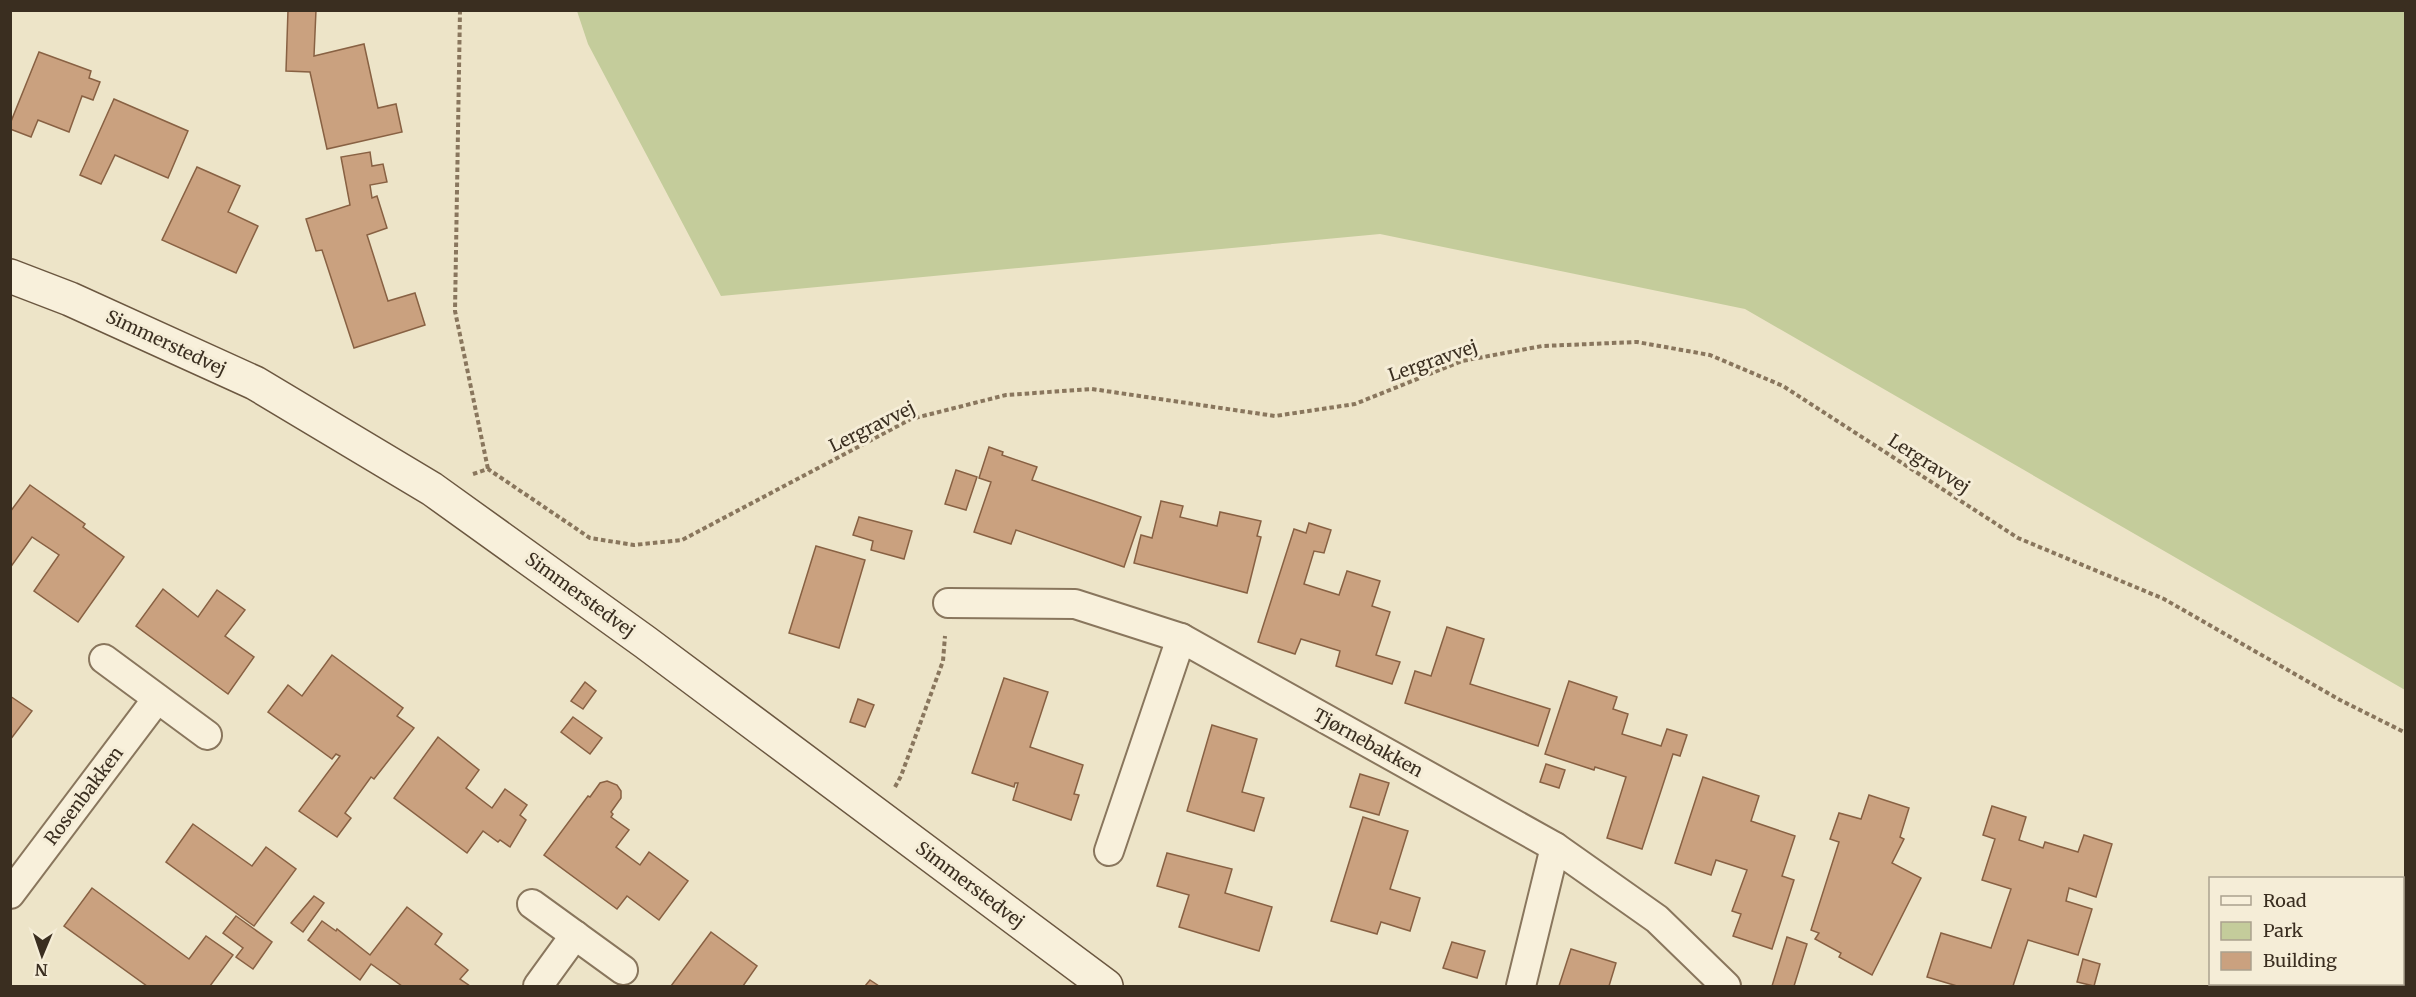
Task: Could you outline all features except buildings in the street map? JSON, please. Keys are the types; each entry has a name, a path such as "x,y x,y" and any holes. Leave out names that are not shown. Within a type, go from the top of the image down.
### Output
{"street":[{"name":"Simmerstedvej","path":"10,276 70,299 255,383 432,489 645,642 1106,987"},
{"name":"Tjørnebakken","path":"948,603 1075,604 1181,638 1555,847 1657,919 1726,987"},
{"path":"1109,851 1181,638"},
{"path":"104,659 207,735"},
{"name":"Rosenbakken","path":"10,894 157,699"},
{"path":"1521,987 1555,847"},
{"path":"532,904 623,970"},
{"path":"538,987 575,935"}],"path":[{"path":"432,489 488,469 455,311 460,10"},
{"name":"Lergravvej","path":"488,469 590,538 634,545 682,540 911,419 1006,395 1092,389 1275,416 1354,404 1462,362 1542,346 1637,342 1710,355 1783,386 2019,538 2164,599 2340,700 2406,734"},
{"path":"878,816 901,776 943,661 948,603"}],"green space":[{"path":"577,11 2405,11 2405,690 1745,309 1380,234 721,296 588,44"}]}
